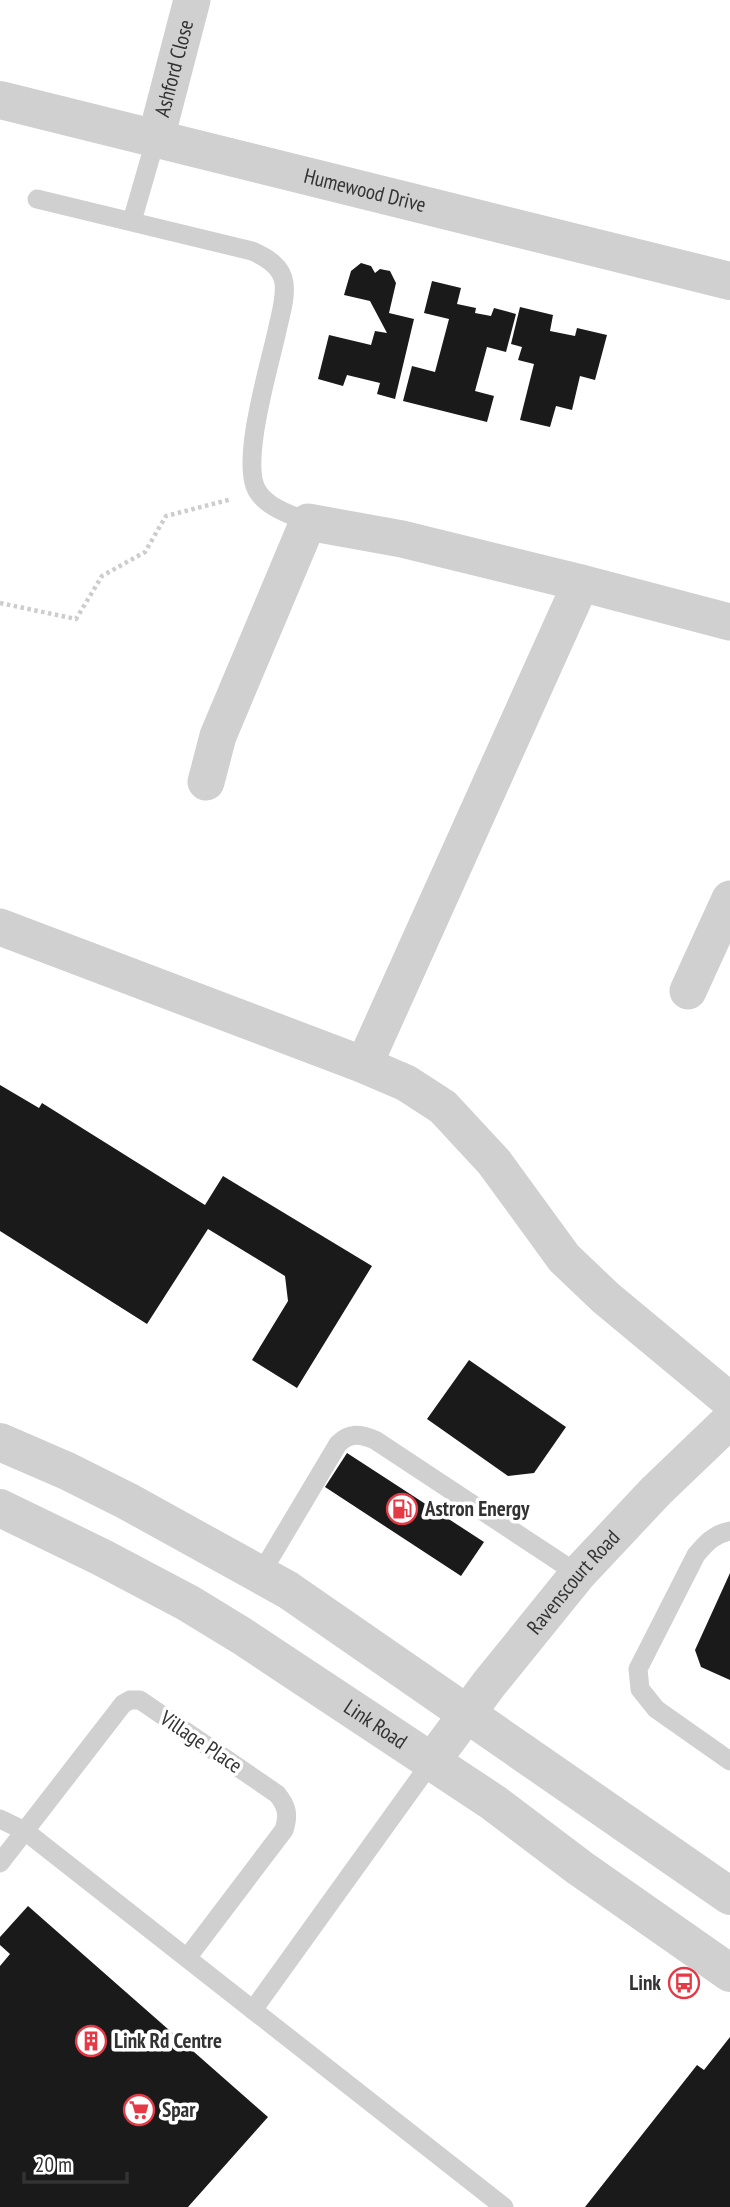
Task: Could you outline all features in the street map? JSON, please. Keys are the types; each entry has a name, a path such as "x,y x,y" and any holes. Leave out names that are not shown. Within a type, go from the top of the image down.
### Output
{"street":[{"name":"Ashford Close","path":"156,138 192,0"},
{"name":"Humewood Drive","path":"0,100 730,281"},
{"path":"206,782 218,736 308,522 402,539 730,622"},
{"path":"364,1065 581,583"},
{"path":"688,991 730,899"},
{"path":"0,927 364,1065 405,1083 443,1107 494,1162 564,1258 606,1298 730,1401"},
{"name":"Ravenscourt Road","path":"432,1762 578,1574 656,1491 730,1420"},
{"path":"0,1442 127,1501 288,1590 730,1896"},
{"name":"Link Road","path":"0,1508 102,1557 188,1603 242,1636 494,1803 580,1868 730,1973"}],"lane":[{"path":"132,221 156,138"},
{"path":"37,199 252,251 266,257 278,269 284,282 283,304 256,422 251,464 253,482 258,493 281,510 308,522"},
{"path":"260,1575 338,1444 354,1435 375,1440 578,1574"},
{"path":"730,1531 719,1533 696,1555 638,1668 638,1679 646,1699 656,1709 730,1761"},
{"name":"Village Place","path":"0,1863 123,1704 140,1700 277,1794 287,1810 288,1819 284,1829 187,1958"},
{"path":"253,2010 432,1762"},
{"path":"0,1819 25,1831 504,2207"}],"path":[{"path":"0,603 76,619 102,576 145,551 166,516 258,493"}],"building":[{"path":"361,263 371,266 375,273 380,269 390,271 396,283 389,313 414,319 395,399 377,394 380,383 347,375 343,386 318,379 329,335 371,345 375,331 387,333 370,301 344,295 351,271"},
{"path":"432,281 461,288 457,304 476,308 475,313 491,316 494,308 516,314 506,352 487,347 475,391 494,396 487,422 403,401 412,366 435,372 449,319 424,313"},
{"path":"520,307 553,315 550,331 575,336 577,328 607,335 595,380 580,376 572,410 556,406 550,427 520,420 534,364 518,360 522,347 511,344"},
{"path":"0,1085 39,1108 42,1103 205,1205 223,1176 372,1266 297,1388 252,1360 288,1301 285,1276 208,1229 147,1324 0,1231"},
{"path":"469,1360 566,1427 534,1473 508,1476 427,1419"},
{"path":"347,1453 484,1542 461,1576 325,1487"},
{"path":"730,1573 730,1680 701,1667 695,1650"},
{"name":"Link Rd Centre","path":"28,1906 268,2117 188,2207 0,2207 0,1966 10,1954 0,1945 0,1937"},
{"path":"730,2037 730,2207 585,2207 697,2065 704,2070"}],"place":[{"name":"Astron Energy","path":"402,1509"},
{"name":"Link","path":"684,1983"},
{"name":"Link Rd Centre","path":"91,2041"},
{"name":"Spar","path":"139,2110"}]}
